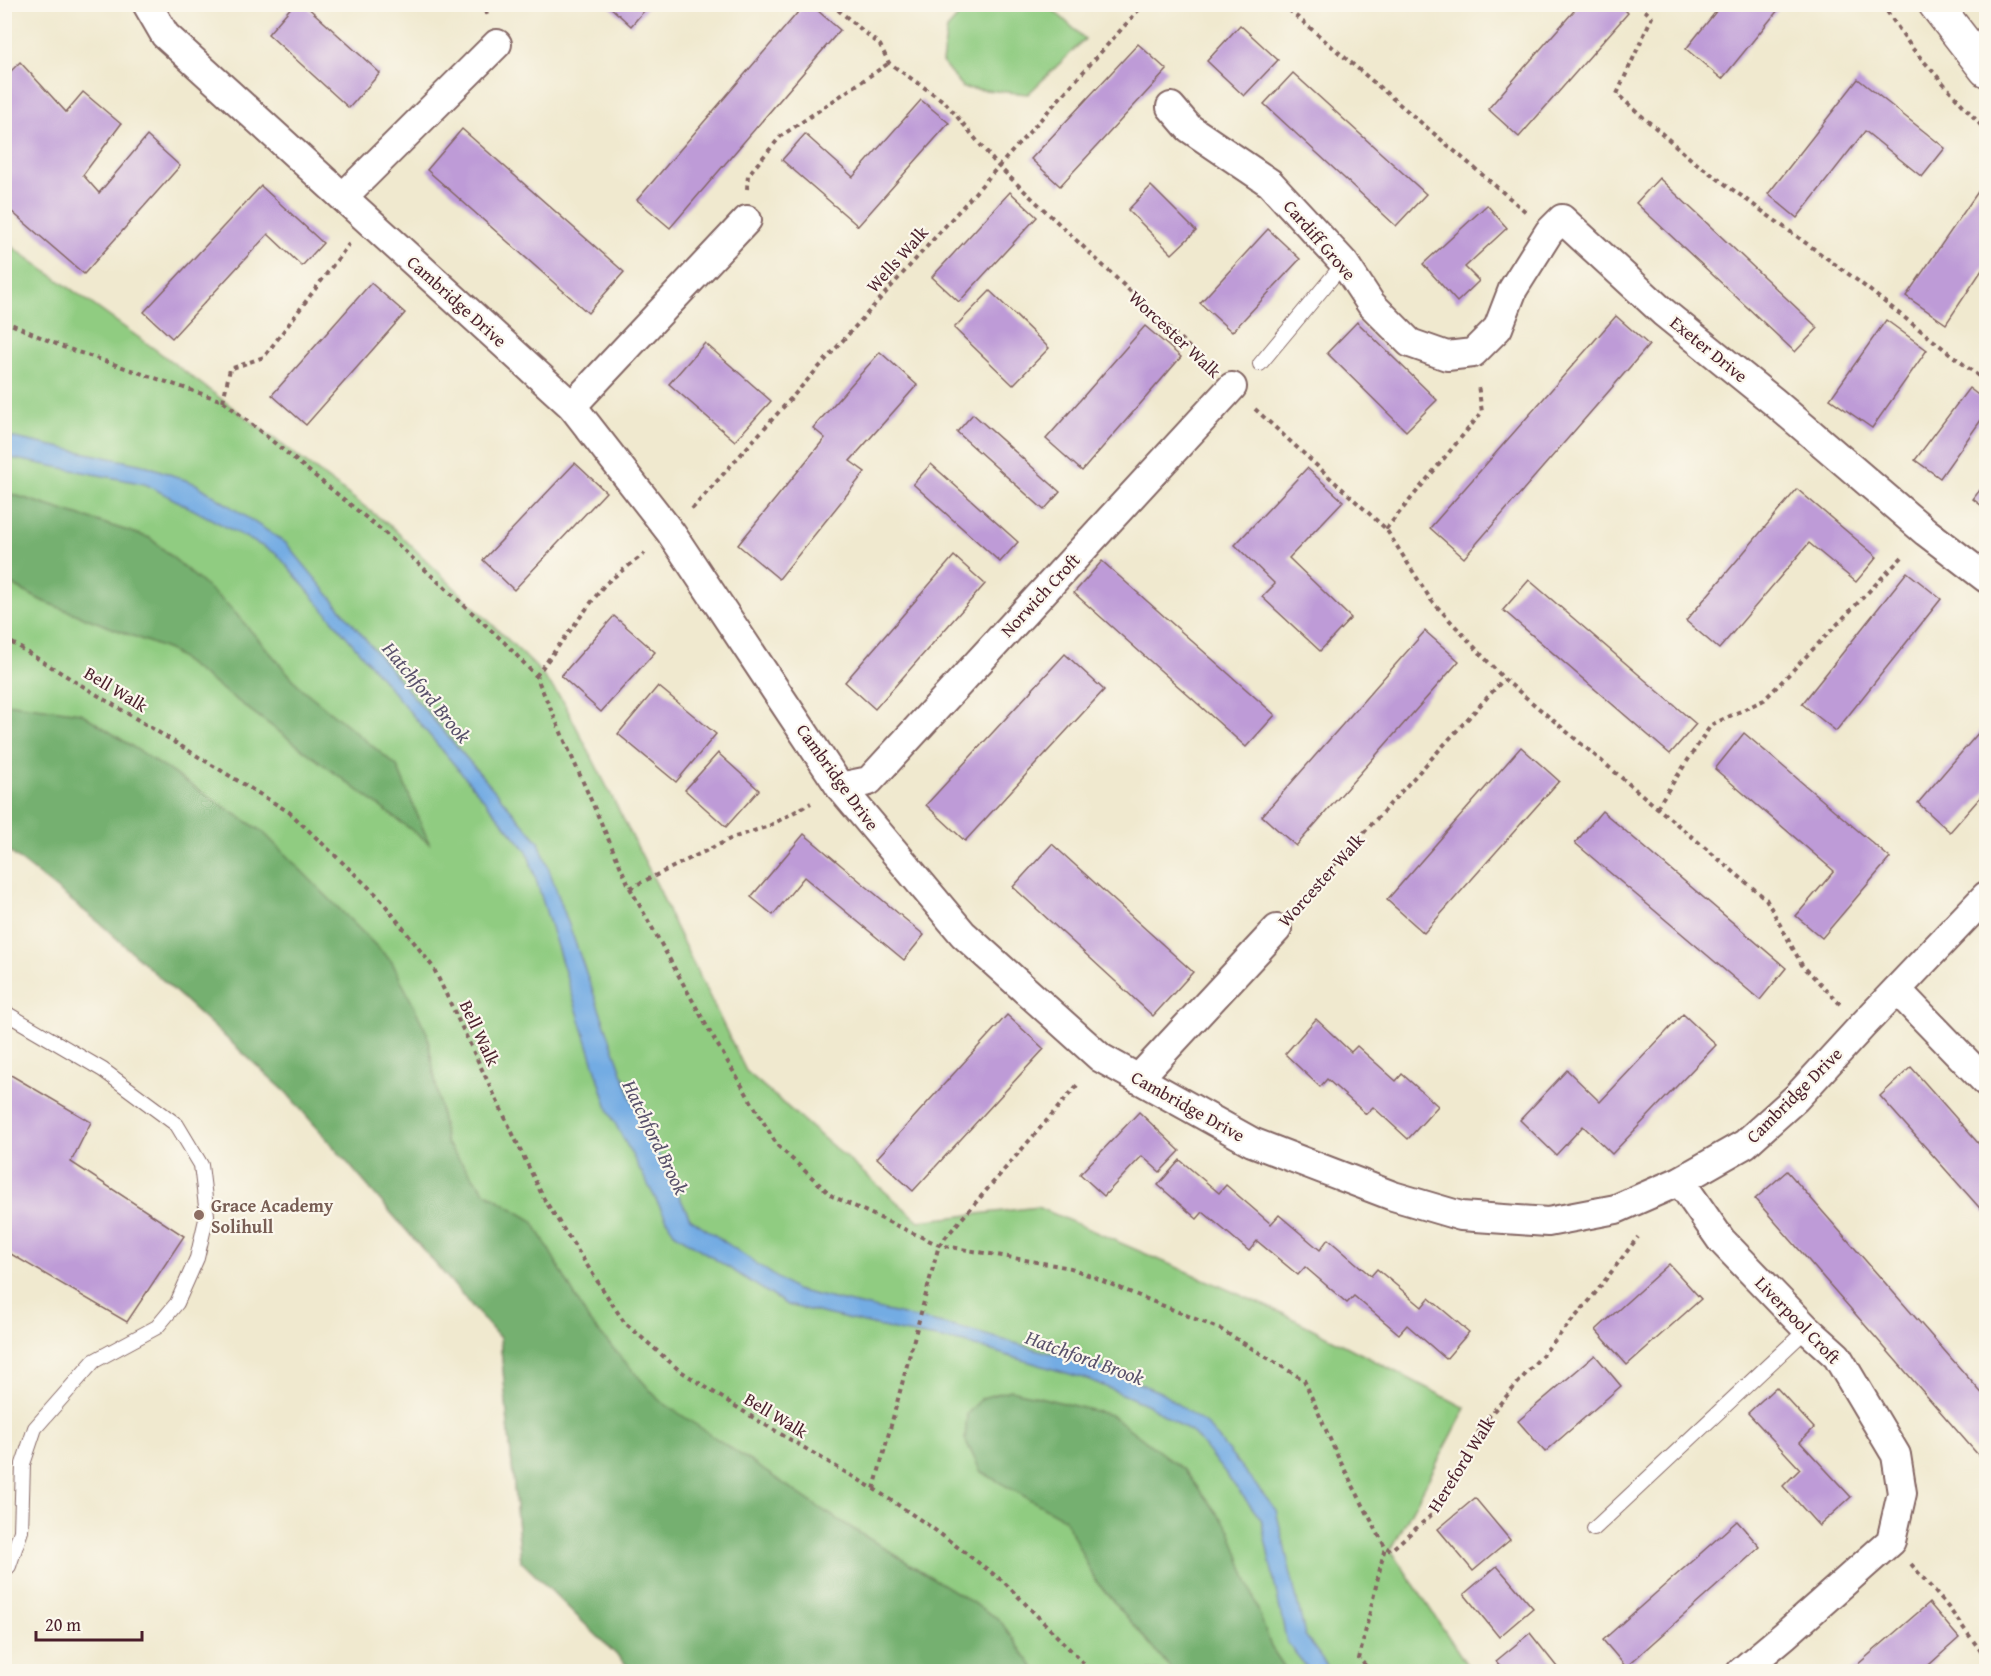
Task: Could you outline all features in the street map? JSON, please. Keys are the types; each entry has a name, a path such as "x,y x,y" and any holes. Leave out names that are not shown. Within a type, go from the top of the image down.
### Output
{"street":[{"name":"Cambridge Drive","path":"147,4 165,35 572,406 671,533 840,787 963,934 1101,1058 1252,1142 1393,1196 1461,1216 1548,1222 1616,1209 1680,1181 1744,1144 1796,1098 1986,896"},
{"path":"1935,4 1986,70"},
{"path":"343,197 497,44"},
{"name":"Cardiff Grove","path":"1171,106 1189,128 1270,183 1344,263 1371,304 1410,343 1447,356 1473,353"},
{"name":"Exeter Drive","path":"1549,232 1562,219 1663,312 1926,532 1986,578"},
{"path":"572,406 747,220"},
{"path":"1473,353 1498,328 1513,289 1549,232"},
{"name":"Norwich Croft","path":"840,787 869,781 1232,387"},
{"name":"Worcester Walk","path":"1138,1079 1277,929"},
{"path":"1898,990 1986,1082"},
{"name":"Liverpool Croft","path":"1680,1181 1721,1240 1837,1356 1896,1455 1902,1493 1891,1541"},
{"path":"1741,1671 1891,1541"}],"lane":[{"path":"1260,364 1344,263"},
{"path":"4,1012 104,1070 177,1125 201,1165 207,1215 197,1258 177,1303 157,1327 94,1361 35,1428 23,1464 21,1531 9,1566 4,1571"},
{"path":"1594,1529 1808,1329"}],"path":[{"name":"Worcester Walk","path":"831,4 880,45 889,63 945,102 998,166 1386,529 1431,600 1504,679 1766,899 1802,965 1863,1025"},
{"name":"Wells Walk","path":"536,676 605,584 671,533 1144,4"},
{"path":"1282,4 1549,232"},
{"path":"1638,4 1652,17 1617,94 1692,160 1858,281 1986,382"},
{"path":"1882,4 1912,48 1986,131"},
{"path":"747,220 748,175 781,136 889,63"},
{"path":"223,401 230,369 264,357 368,220"},
{"path":"4,321 63,347 223,401 385,533 504,642 536,676 630,888 710,1032 777,1145 832,1196 939,1245 1071,1268 1220,1329 1304,1380 1337,1455 1385,1547 1359,1659 1372,1671"},
{"path":"1386,529 1482,412 1473,353"},
{"path":"1657,807 1711,725 1764,700 1926,532"},
{"name":"Bell Walk","path":"4,638 289,812 379,897 434,967 544,1199 624,1322 679,1370 757,1420 874,1489 931,1527 1004,1582 1092,1671"},
{"name":"Worcester Walk","path":"1277,929 1504,679"},
{"path":"630,888 732,838 769,826 840,787"},
{"path":"874,1489 939,1245 1101,1058"},
{"name":"Hereford Walk","path":"1385,1547 1391,1550 1436,1511 1484,1422 1590,1300 1638,1236"},
{"path":"1891,1541 1948,1607 1986,1658"}],"green space":[{"path":"969,5 1048,5 1085,39 1028,94 963,88 942,62 947,29"},
{"path":"4,241 156,350 393,528 535,666 563,701 660,891 746,1071 919,1221 1038,1207 1284,1314 1466,1408 1391,1550 1471,1671 633,1671 521,1561 500,1338 286,1092 101,924 5,848"},
{"path":"5,492 150,538 230,607 301,688 397,766 429,843 169,650 42,601 5,581"},
{"path":"5,703 81,713 263,832 392,962 427,1033 446,1143 485,1192 533,1221 589,1321 659,1400 826,1512 999,1619 1036,1671 633,1671 521,1561 500,1338 286,1092 101,924 5,848"},
{"path":"1011,1390 1111,1415 1185,1471 1230,1530 1271,1647 1287,1671 1173,1671 1095,1580 1065,1519 981,1472 965,1439 967,1414 982,1398"}],"water":[{"path":"5,436 148,466 196,484 286,543 406,688 539,842 632,1100 690,1218 795,1290 968,1330 1096,1366 1160,1392 1207,1425 1276,1510 1305,1635 1331,1671 1310,1671 1287,1643 1261,1519 1194,1434 1150,1406 1090,1380 965,1343 903,1332 787,1305 674,1233 609,1112 527,851 277,554 145,484 5,457"}],"building":[{"path":"294,4 304,4 380,73 349,108 268,34"},
{"path":"607,4 650,4 631,26"},
{"path":"805,4 810,4 840,30 670,228 637,200"},
{"path":"1580,4 1619,4 1628,13 1519,137 1488,109"},
{"path":"1722,4 1783,4 1722,79 1686,49"},
{"path":"1240,25 1278,60 1244,96 1207,61"},
{"path":"1138,44 1167,70 1060,186 1031,159"},
{"path":"20,62 66,112 83,92 121,124 83,175 99,193 147,136 180,166 84,274 4,205 4,78"},
{"path":"1293,73 1426,194 1396,226 1264,104"},
{"path":"1858,79 1945,148 1922,177 1865,131 1797,218 1768,194"},
{"path":"921,100 949,123 858,226 782,160 805,134 853,177"},
{"path":"462,129 624,272 588,313 427,170"},
{"path":"1659,178 1818,328 1795,352 1636,203"},
{"path":"1984,183 1986,185 1986,264 1946,324 1906,296"},
{"path":"261,186 323,243 302,266 268,234 172,338 144,312"},
{"path":"1151,186 1196,231 1172,254 1128,210"},
{"path":"1010,192 1037,217 959,302 932,277"},
{"path":"1487,205 1507,228 1465,267 1479,281 1457,302 1423,264"},
{"path":"1268,229 1300,259 1232,332 1200,303"},
{"path":"371,283 405,313 306,425 272,395"},
{"path":"990,291 1049,348 1013,385 954,328"},
{"path":"1616,316 1649,345 1464,558 1430,528"},
{"path":"1886,320 1927,350 1872,428 1830,399"},
{"path":"1357,322 1437,400 1406,431 1327,353"},
{"path":"1145,326 1181,357 1082,471 1046,439"},
{"path":"705,343 771,401 735,441 669,384"},
{"path":"880,352 917,385 850,461 865,472 779,579 738,545 825,438 813,428"},
{"path":"1969,388 1986,401 1986,413 1940,478 1915,460"},
{"path":"973,414 1060,492 1044,510 957,432"},
{"path":"575,463 606,492 514,590 483,560"},
{"path":"931,464 1018,542 1000,562 913,484"},
{"path":"1307,468 1343,501 1289,558 1351,618 1320,651 1262,597 1275,584 1235,545"},
{"path":"1986,482 1986,509 1973,499"},
{"path":"1797,489 1877,557 1856,582 1809,543 1719,649 1686,621"},
{"path":"954,556 985,584 875,709 845,682"},
{"path":"1102,561 1275,715 1246,747 1074,593"},
{"path":"1907,572 1941,599 1836,731 1802,704"},
{"path":"1529,580 1696,724 1670,754 1503,610"},
{"path":"614,616 655,652 601,712 561,676"},
{"path":"1425,631 1459,661 1296,846 1262,816"},
{"path":"1065,654 1104,690 965,841 926,805"},
{"path":"658,686 716,734 676,782 618,734"},
{"path":"1986,724 1986,791 1950,832 1918,803"},
{"path":"1744,733 1890,858 1822,938 1796,916 1834,871 1715,769"},
{"path":"1521,747 1559,781 1424,933 1387,900"},
{"path":"718,753 759,790 726,827 685,790"},
{"path":"1602,811 1786,968 1760,1000 1575,843"},
{"path":"804,834 924,935 904,960 804,877 773,915 751,897"},
{"path":"1052,844 1193,972 1153,1016 1013,887"},
{"path":"1683,1014 1716,1045 1612,1154 1583,1126 1556,1155 1520,1120 1567,1070 1600,1102"},
{"path":"1007,1015 1044,1049 913,1191 877,1158"},
{"path":"1316,1019 1351,1052 1357,1046 1396,1081 1402,1074 1438,1106 1408,1139 1373,1107 1366,1114 1327,1079 1320,1087 1285,1054"},
{"path":"1911,1067 1986,1152 1986,1215 1880,1096"},
{"path":"4,1071 91,1122 71,1162 184,1236 127,1322 4,1250"},
{"path":"1139,1112 1180,1151 1160,1172 1142,1156 1104,1196 1080,1174"},
{"path":"1180,1160 1219,1193 1226,1185 1271,1224 1279,1215 1320,1250 1328,1239 1371,1276 1377,1269 1422,1307 1429,1298 1469,1332 1446,1359 1407,1325 1399,1334 1354,1296 1347,1303 1305,1267 1298,1275 1257,1241 1249,1251 1203,1212 1197,1219 1158,1185"},
{"path":"1787,1171 1986,1398 1986,1464 1755,1199"},
{"path":"1669,1264 1701,1299 1627,1365 1596,1330"},
{"path":"1595,1355 1621,1386 1545,1452 1518,1421"},
{"path":"1776,1387 1814,1428 1800,1442 1851,1497 1819,1526 1783,1486 1800,1469 1748,1413"},
{"path":"1475,1498 1510,1540 1473,1571 1438,1529"},
{"path":"1737,1521 1760,1547 1626,1667 1603,1640"},
{"path":"1497,1566 1533,1608 1499,1637 1464,1594"},
{"path":"1929,1603 1959,1638 1921,1672 1849,1672"},
{"path":"1530,1633 1561,1672 1505,1672 1496,1661"}],"place":[{"name":"Grace Academy Solihull","path":"199,1215"}],"water label":[{"name":"Hatchford Brook","path":"427,692"},
{"name":"Hatchford Brook","path":"656,1137"},
{"name":"Hatchford Brook","path":"1085,1357"}]}
